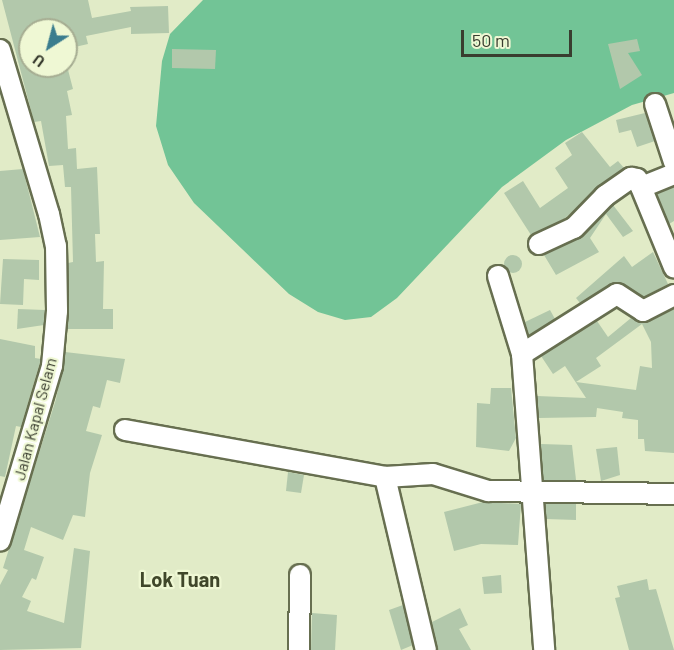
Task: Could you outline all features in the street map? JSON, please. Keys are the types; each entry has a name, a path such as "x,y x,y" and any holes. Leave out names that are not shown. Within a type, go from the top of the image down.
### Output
{"street":[{"name":"Jalan Kapal Selam","path":"0,50 49,214 57,299 52,366 0,540"},
{"path":"655,104 674,162"},
{"path":"641,187 674,174"},
{"path":"539,244 574,228 605,196 631,178 638,179 674,267"},
{"path":"498,276 522,354 544,650"},
{"path":"522,354 617,294 643,311 674,296"},
{"path":"124,430 385,477 433,474 488,491 531,495 674,494"},
{"path":"385,477 426,650"},
{"path":"299,650 300,575"}],"shaded area":[{"path":"203,0 674,0 674,93 632,105 566,140 502,187 397,298 371,317 345,320 318,312 289,294 194,203 168,165 156,126 162,61 170,34"}],"building":[{"path":"2,0 88,0 92,18 131,11 130,7 168,6 169,33 131,34 131,27 86,36 88,44 78,46 78,18 18,18 18,61"},
{"path":"637,39 640,51 628,53 642,75 620,89 608,44"},
{"path":"172,49 216,50 215,69 172,68"},
{"path":"22,78 70,78 73,89 67,91 72,115 66,116 68,149 76,148 77,169 97,167 100,234 95,234 96,262 104,261 103,309 113,309 113,329 67,329 68,263 73,262 71,187 65,187 63,165 49,166 41,121 34,122"},
{"path":"645,113 655,141 637,147 631,130 619,133 616,120"},
{"path":"582,132 610,167 618,161 624,168 564,219 531,235 504,193 523,181 540,208 568,188 555,168 572,155 565,143"},
{"path":"23,169 40,237 0,240 0,171"},
{"path":"674,187 674,221 669,224 657,194"},
{"path":"613,205 633,231 623,237 606,214 590,238 599,252 556,275 544,255 582,237"},
{"path":"653,252 668,284 644,297 616,282 580,303 576,298 624,256 632,267"},
{"path":"509,255 517,255 522,260 520,271 509,273 504,268 504,260"},
{"path":"3,259 39,260 39,280 24,279 23,305 0,304"},
{"path":"18,309 45,310 44,325 17,329"},
{"path":"674,309 674,453 645,451 644,439 638,439 638,420 622,418 623,412 597,408 596,417 539,418 537,396 586,398 565,366 553,374 541,356 597,321 608,337 631,318 648,322","holes":["642,324 651,342 652,368 640,366 636,390 576,382 601,366 596,358"]},
{"path":"550,310 555,319 529,335 525,322"},
{"path":"0,339 35,346 35,358 41,359 21,427 16,426 5,477 0,476"},
{"path":"65,352 125,359 120,383 107,380 100,408 93,406 86,431 102,435 90,473 85,517 73,515 63,540 31,527 24,550 44,557 36,580 32,578 22,597 31,601 27,611 64,623 74,548 90,551 81,648 0,650 0,585 8,570 3,568 56,399"},
{"path":"491,388 511,388 516,438 509,451 476,447 477,403 490,404"},
{"path":"541,444 572,445 576,480 543,480"},
{"path":"617,447 620,475 601,481 596,449"},
{"path":"288,472 304,475 301,493 286,491"},
{"path":"483,502 521,504 518,545 481,544 454,551 444,512"},
{"path":"545,504 576,504 576,520 546,519"},
{"path":"501,575 502,593 484,594 482,577"},
{"path":"647,579 649,590 656,589 674,650 629,650 615,598 620,597 617,586"},
{"path":"403,605 413,645 401,650 389,610"},
{"path":"460,608 468,625 459,629 471,650 438,650 432,622"},
{"path":"312,613 337,615 335,650 311,650"}],"district":[{"name":"Lok Tuan","path":"180,579"}]}
